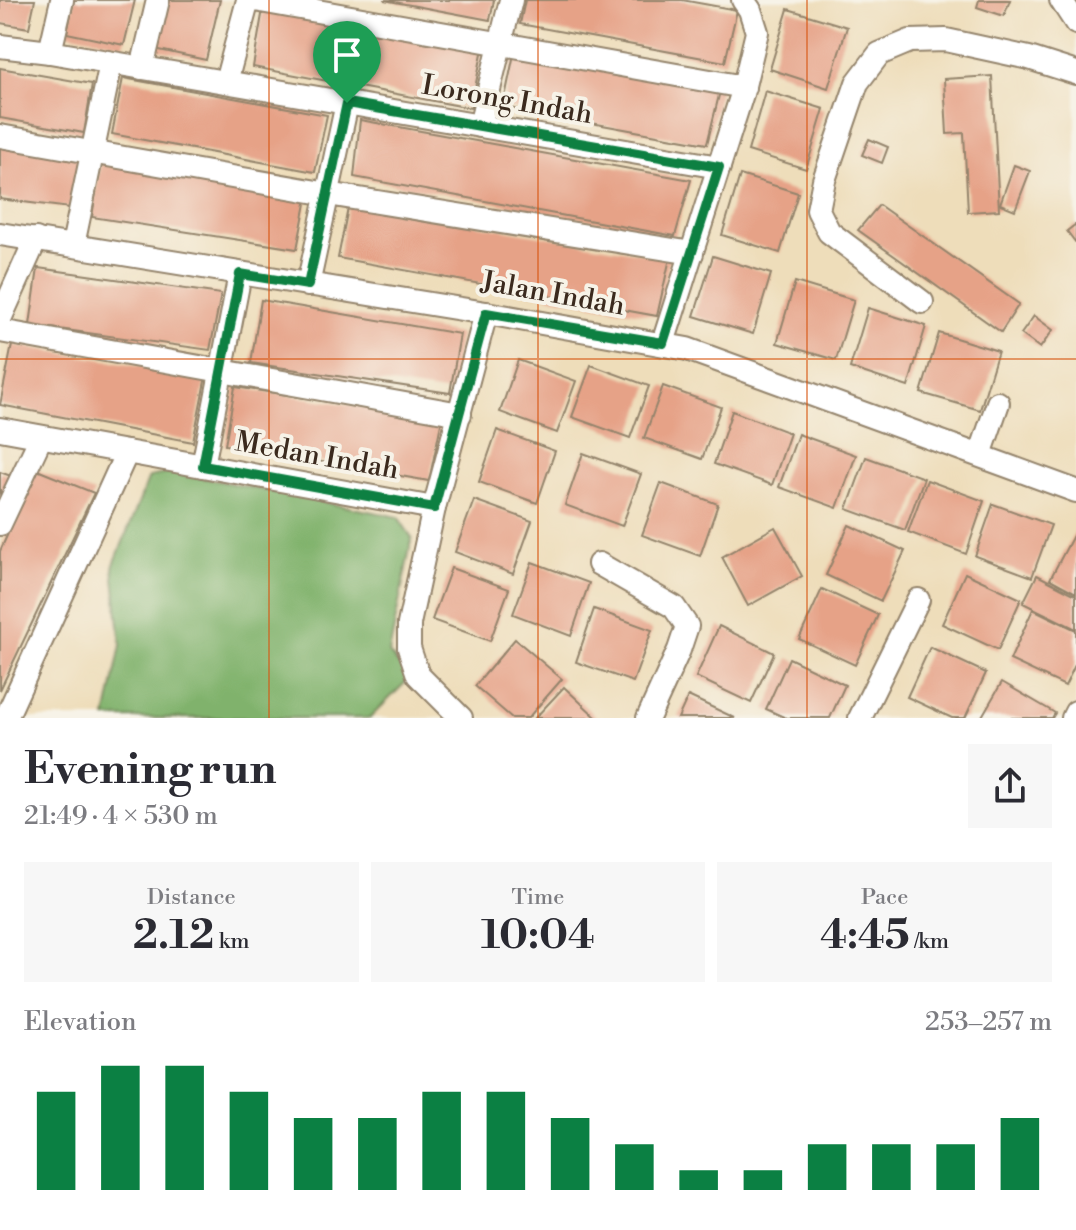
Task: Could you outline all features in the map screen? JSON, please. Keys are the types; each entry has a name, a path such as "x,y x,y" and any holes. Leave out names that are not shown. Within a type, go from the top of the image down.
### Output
{"street":[{"path":"50,52 62,0"},
{"path":"142,68 158,0"},
{"path":"226,82 248,0"},
{"path":"255,0 744,87"},
{"path":"480,126 511,0"},
{"path":"663,343 744,87 757,32 750,10 743,0"},
{"path":"1061,0 1076,23"},
{"path":"922,302 829,232 818,210 824,180 857,83 879,54 910,41 946,40 1029,58 1076,73"},
{"name":"Lorong Indah","path":"0,46 719,167"},
{"path":"73,245 111,63"},
{"path":"308,285 347,103"},
{"path":"0,136 328,194 692,253"},
{"name":"Jalan Indah","path":"0,234 663,343 687,349 1076,491"},
{"path":"0,319 36,239"},
{"path":"203,466 240,274"},
{"path":"461,718 418,675 409,648 409,624 434,508 486,313"},
{"path":"0,331 460,414"},
{"path":"980,455 998,403"},
{"name":"Medan Indah","path":"0,429 434,508"},
{"path":"0,524 41,437"},
{"path":"6,718 127,452"},
{"path":"599,564 674,607 687,626 648,718"},
{"path":"860,718 918,600"},
{"path":"1073,718 1076,712"}],"green space":[{"path":"174,472 398,517 412,538 389,653 410,678 370,718 106,718 121,645 113,567 149,477"}],"building":[{"path":"0,0 35,0 29,28 0,23"},
{"path":"74,0 135,0 124,45 67,33"},
{"path":"161,0 220,0 206,60 150,48"},
{"path":"384,0 494,0 490,20"},
{"path":"525,0 682,0 737,10 725,62 520,24"},
{"path":"979,0 1010,0 1004,16 977,7"},
{"path":"263,9 484,43 471,108 253,67"},
{"path":"788,9 847,27 828,88 770,69"},
{"path":"515,49 721,87 707,144 503,107"},
{"path":"0,68 92,84 84,133 0,118"},
{"path":"992,76 999,210 968,212 964,133 947,134 944,79"},
{"path":"123,78 327,115 315,172 112,134"},
{"path":"765,91 824,109 806,169 748,151"},
{"path":"360,120 691,180 675,236 354,177"},
{"path":"869,139 888,147 882,163 862,155"},
{"path":"0,144 81,154 70,208 0,199"},
{"path":"101,159 308,193 297,249 92,217"},
{"path":"1014,165 1030,171 1015,210 1000,204"},
{"path":"740,175 798,193 780,253 722,235"},
{"path":"349,203 670,258 657,316 338,258"},
{"path":"879,205 1019,304 1001,332 858,230"},
{"path":"1076,224 1076,243 1067,231"},
{"path":"713,256 771,274 753,334 694,316"},
{"path":"38,268 221,294 210,350 30,325"},
{"path":"795,282 854,300 836,360 777,343"},
{"path":"261,300 460,334 450,393 251,363"},
{"path":"868,308 926,326 908,387 850,368"},
{"path":"1034,316 1053,330 1040,348 1021,334"},
{"path":"939,333 998,351 980,410 921,393"},
{"path":"12,345 206,376 193,442 0,405"},
{"path":"518,360 576,381 557,433 500,412"},
{"path":"591,365 649,386 630,438 572,417"},
{"path":"663,386 721,407 702,459 644,438"},
{"path":"235,387 442,419 429,481 225,445"},
{"path":"732,411 790,433 772,485 714,464"},
{"path":"497,430 555,451 537,503 479,482"},
{"path":"798,434 856,455 837,508 779,487"},
{"path":"583,453 641,474 622,526 565,505"},
{"path":"866,457 924,478 905,530 847,509"},
{"path":"37,470 94,493 0,690 0,551"},
{"path":"0,472 11,476 0,498"},
{"path":"927,480 984,501 966,554 908,532"},
{"path":"661,483 718,504 700,556 642,535"},
{"path":"474,500 532,521 513,574 455,552"},
{"path":"993,504 1051,525 1032,577 975,556"},
{"path":"849,525 905,551 881,601 826,575"},
{"path":"775,527 802,576 748,606 722,557"},
{"path":"1076,530 1076,593 1050,579"},
{"path":"532,562 589,583 571,636 513,614"},
{"path":"451,568 509,589 490,641 432,620"},
{"path":"965,573 1021,599 998,650 942,624"},
{"path":"1037,575 1076,595 1076,629 1023,603"},
{"path":"822,589 878,615 855,665 799,639"},
{"path":"594,609 652,630 633,682 576,662"},
{"path":"1033,609 1076,630 1076,663 1065,686 1010,660"},
{"path":"719,626 774,653 751,703 696,677"},
{"path":"515,639 562,679 528,718 512,718 475,686"},
{"path":"930,647 986,673 965,718 952,718 907,697"},
{"path":"789,658 845,685 830,718 786,718 766,709"},
{"path":"1002,682 1055,713 1052,718 981,718"},
{"path":"564,687 597,718 535,718"},
{"path":"688,696 735,718 678,718"}],"route":[{"path":"347,103 719,167 663,343 486,313 434,508 203,466 240,274 308,285 347,103"}]}
